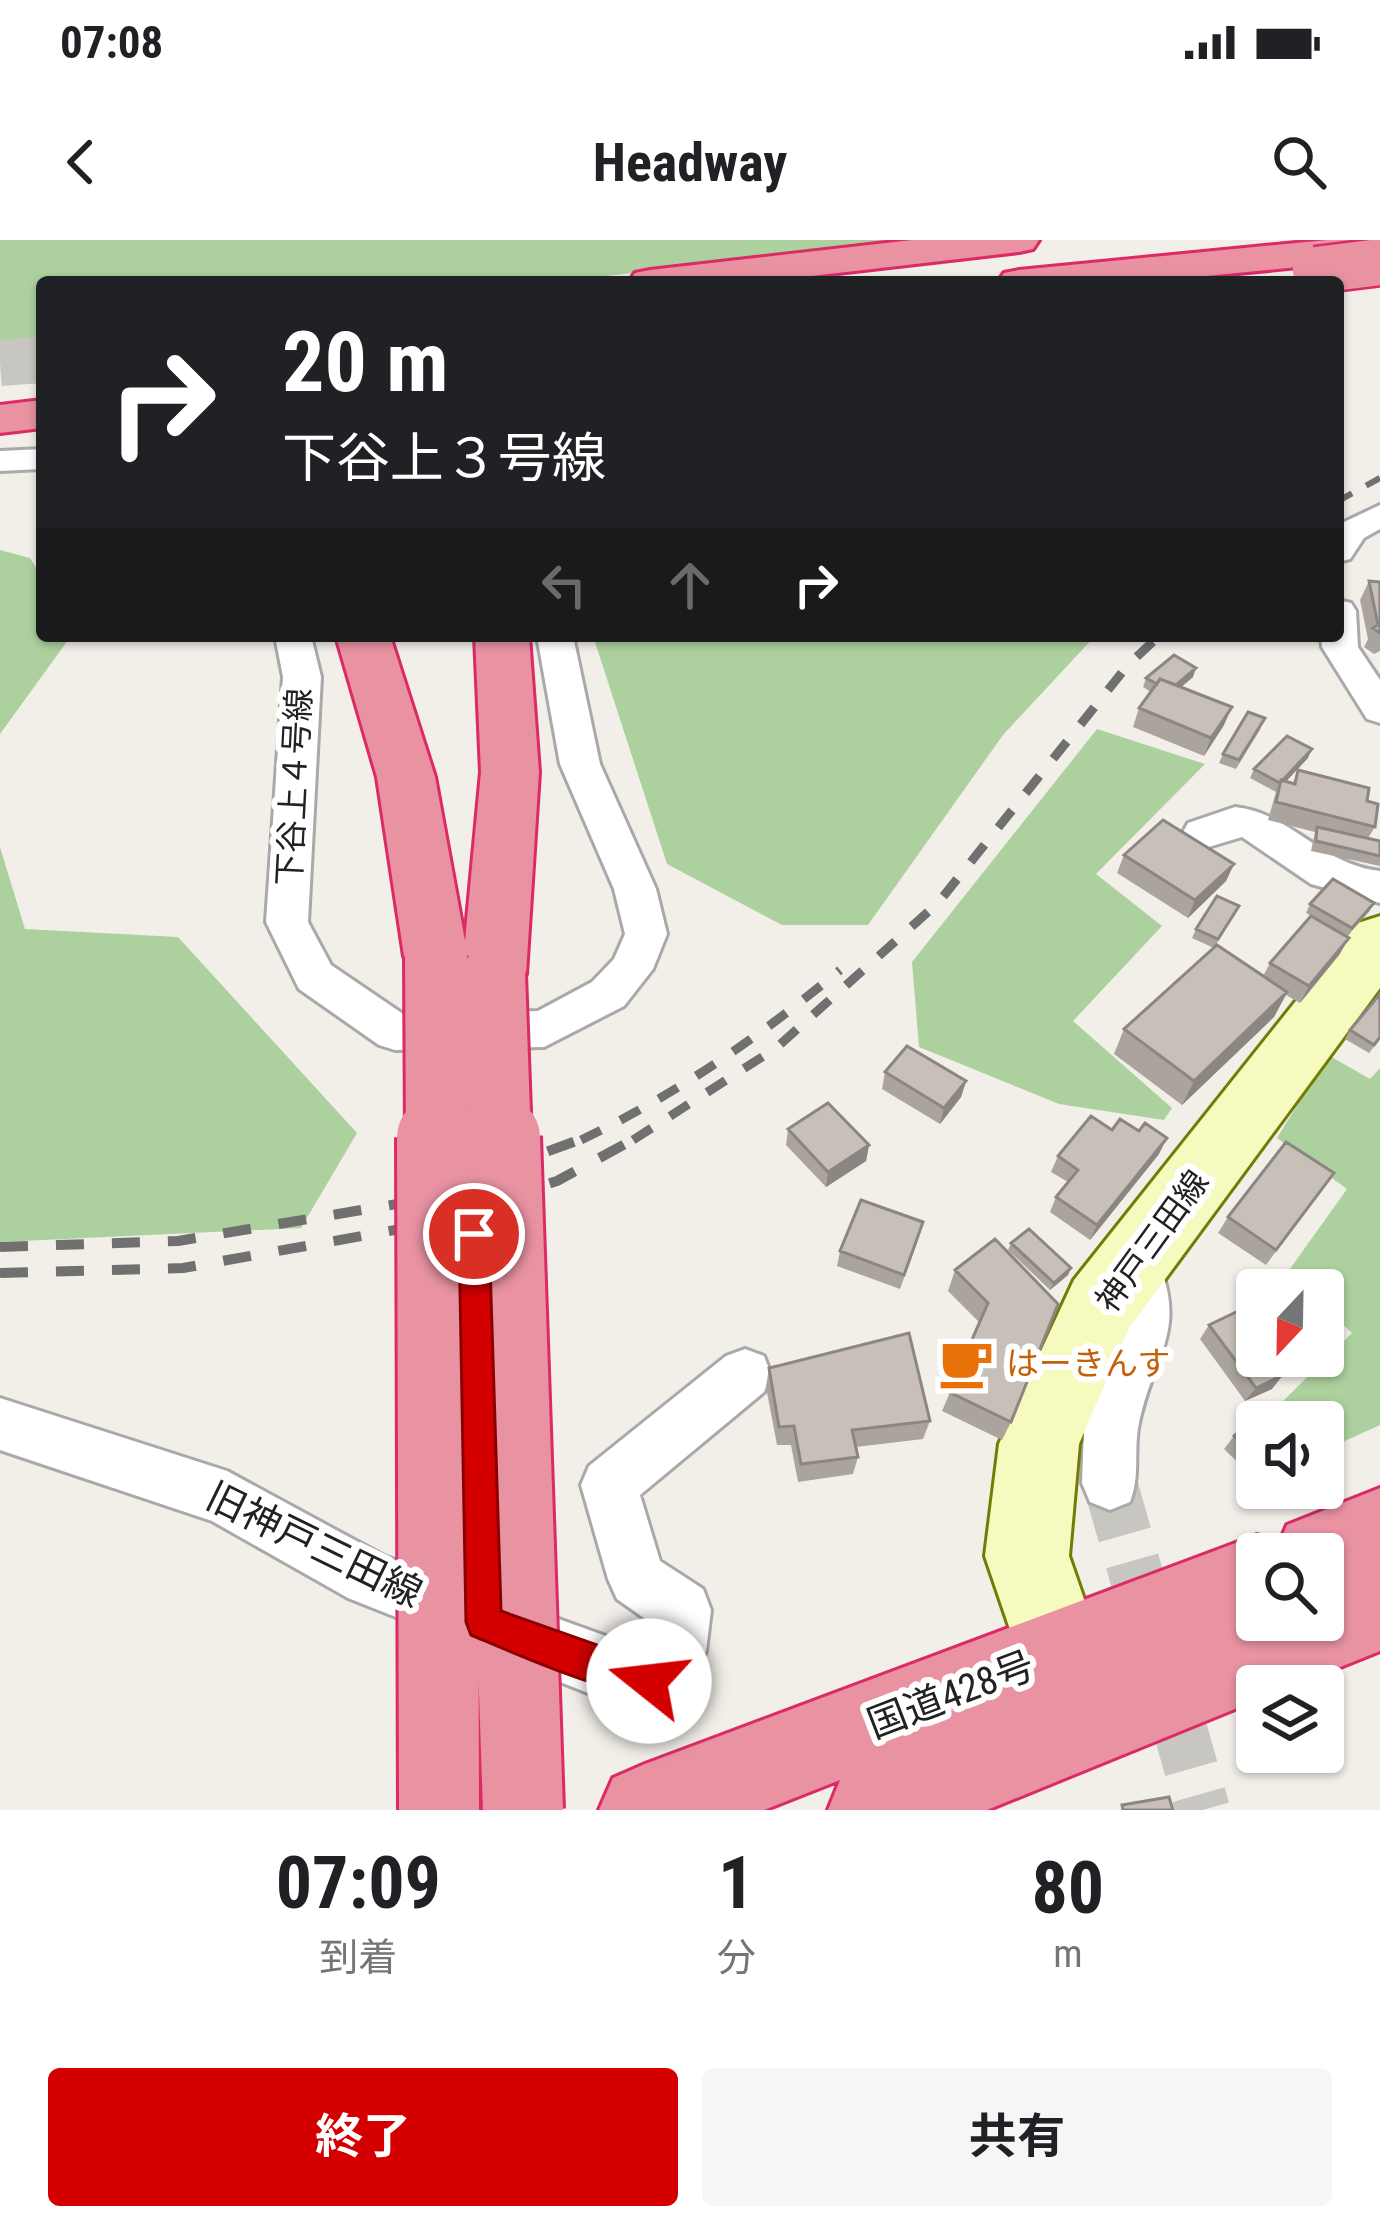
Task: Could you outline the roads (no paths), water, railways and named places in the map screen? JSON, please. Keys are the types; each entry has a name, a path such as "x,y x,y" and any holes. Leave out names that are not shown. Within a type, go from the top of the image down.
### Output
{"highway":[{"path":"703,276 1019,240"},
{"path":"916,276 1225,240"},
{"path":"1266,276 1380,254"},
{"path":"1157,276 1317,269"},
{"path":"0,392 36,389"},
{"path":"0,419 36,416"},
{"path":"0,440 36,438"},
{"path":"365,642 473,977"},
{"path":"401,642 473,977 524,1810"},
{"path":"439,1810 479,775 461,642"},
{"path":"473,977 510,772 502,642"},
{"path":"1344,1543 1380,1529"},
{"name":"国道428号","path":"645,1810 1236,1585"},
{"path":"874,1810 1380,1608"}],"street":[{"path":"0,461 36,458"},
{"path":"1344,542 1352,531 1380,515"},
{"name":"下谷上４号線","path":"294,642 302,676 287,922 315,976 395,1032 473,977 544,1029 608,994 631,969 646,934 635,889 580,764 556,642"},
{"path":"1340,642 1375,689"},
{"path":"1202,833 1226,820 1258,825 1305,862 1346,883 1380,887"},
{"name":"神戸三田線","path":"1060,1654 1027,1556 1039,1444 1101,1305 1380,940"},
{"path":"472,1154 473,977"},
{"path":"474,1234 484,1622 504,1810"},
{"path":"1110,1483 1111,1429 1147,1322 1134,1262"},
{"name":"旧神戸三田線","path":"0,1424 54,1445 90,1450 226,1499 368,1578 589,1663 649,1681 676,1651 682,1610 637,1579 609,1485 745,1374"}],"tunnel":[{"path":"0,363 36,360"},
{"path":"1110,1483 1203,1810"}],"railway":[{"path":"1344,498 1380,478"},
{"path":"636,1138 776,1048 938,903 1128,665 1153,642"},
{"path":"586,1137 716,1063 840,970"},
{"path":"0,1247 178,1241 409,1202 586,1137"},
{"path":"581,1140 586,1137"},
{"path":"0,1273 183,1268 412,1227 557,1181 636,1138"}],"place":[{"name":"はーきんす","path":"966,1363"}]}
